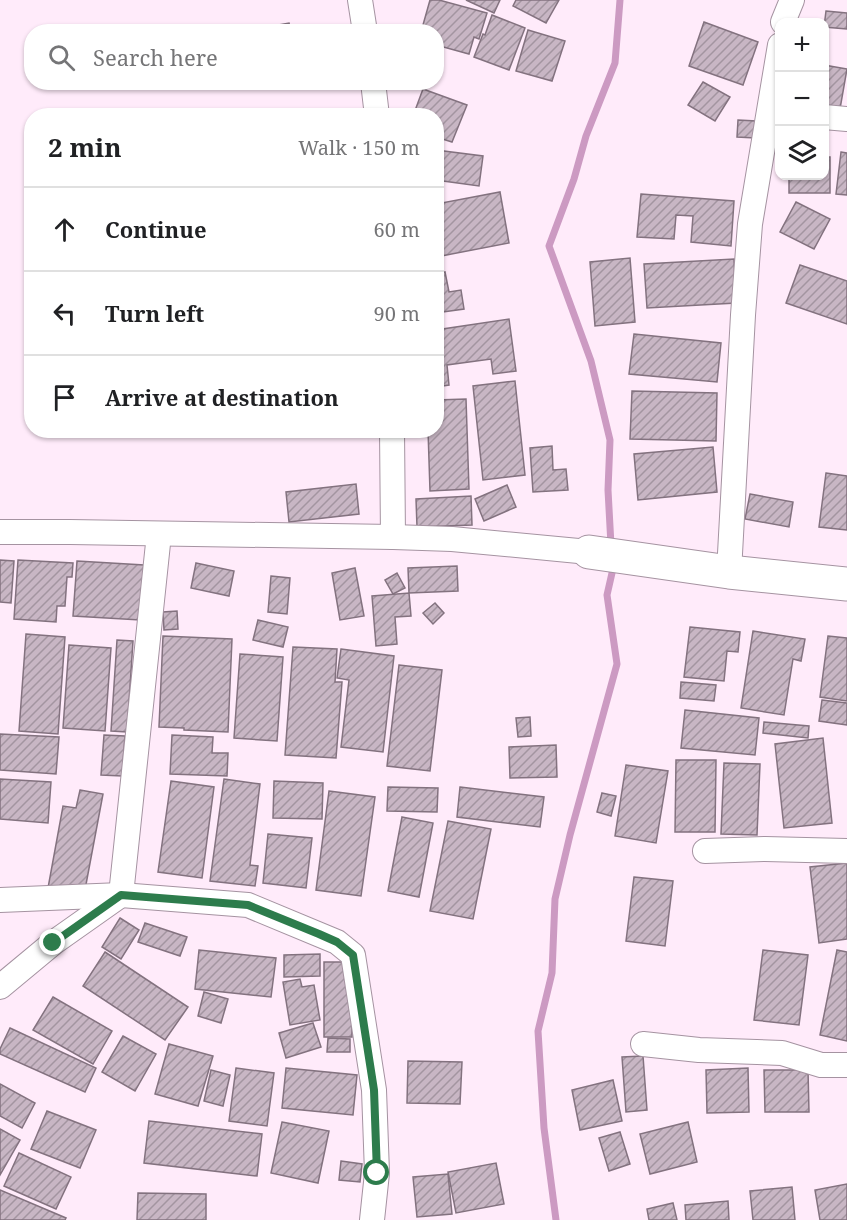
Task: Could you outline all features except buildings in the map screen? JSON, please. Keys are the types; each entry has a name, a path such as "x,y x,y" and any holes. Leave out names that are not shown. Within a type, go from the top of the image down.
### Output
{"street":[{"path":"360,0 364,24"},
{"path":"785,18 792,0"},
{"path":"729,572 750,224 774,106 777,72"},
{"path":"374,90 376,108"},
{"path":"829,117 847,119"},
{"path":"392,438 393,537"},
{"path":"0,532 452,539 590,552 729,572 847,584"},
{"path":"0,987 53,943 121,895 159,534"},
{"path":"705,851 765,849 847,851"},
{"path":"0,900 121,895 248,905 337,942 353,955 374,1090 377,1173 372,1220"},
{"path":"643,1044 699,1050 782,1053 821,1065 847,1065"}],"waterway":[{"path":"611,545 608,490 610,440 591,361 549,246 574,179 586,136 615,63 620,0"},
{"path":"556,1220 544,1128 538,1031 552,973 555,899 570,835 617,664 607,595 612,565"}],"route":[{"path":"53,943 121,895 248,905 337,942 353,955 374,1090 377,1173"}]}
